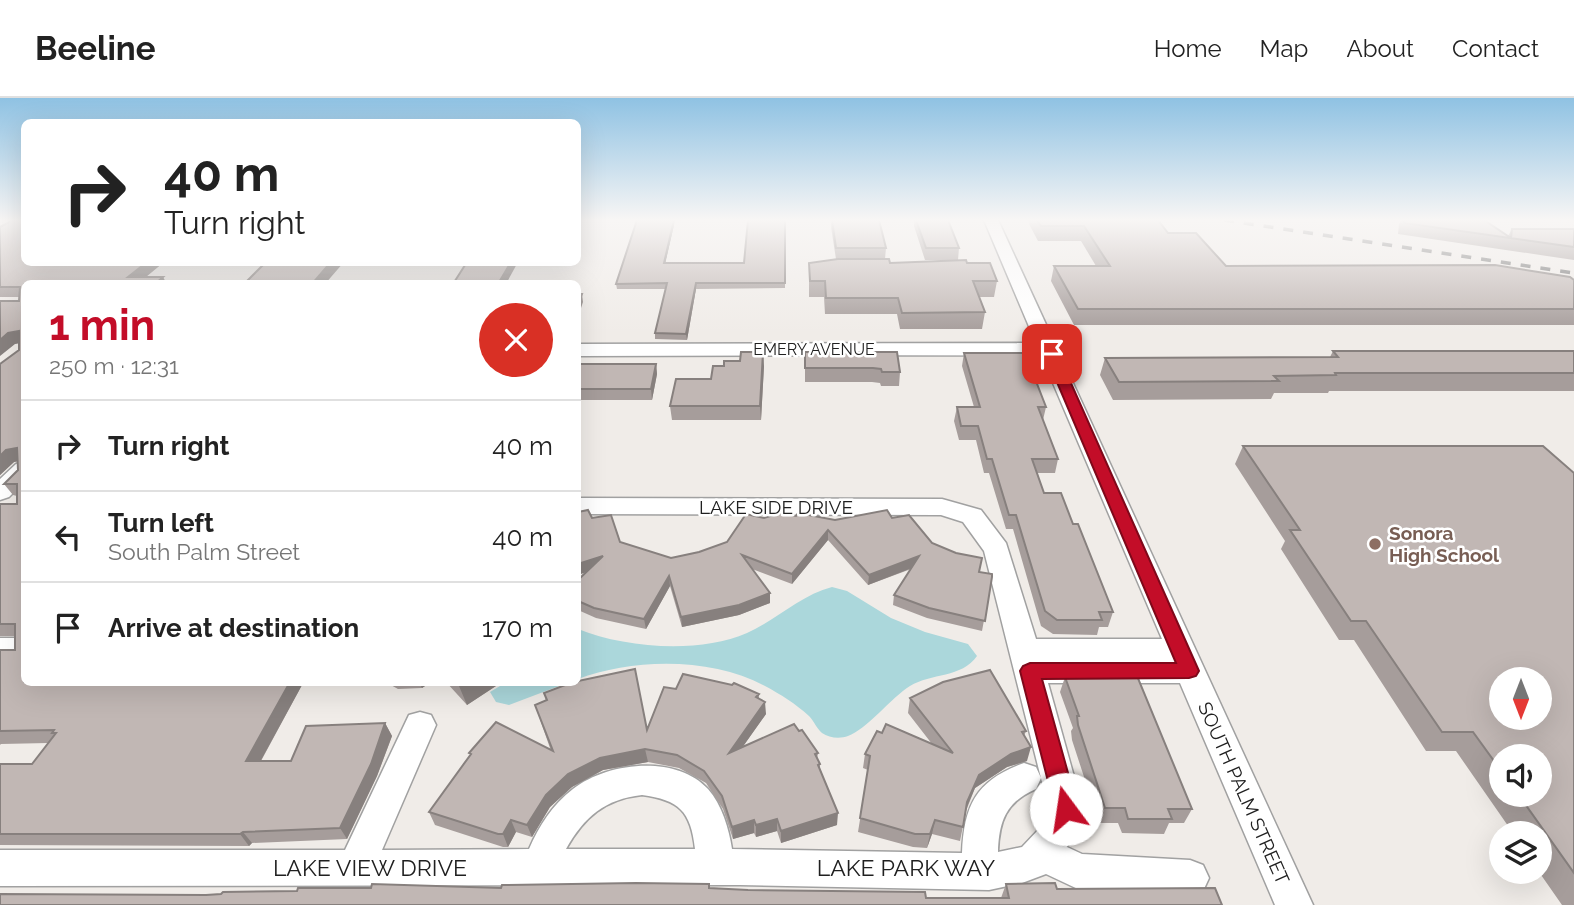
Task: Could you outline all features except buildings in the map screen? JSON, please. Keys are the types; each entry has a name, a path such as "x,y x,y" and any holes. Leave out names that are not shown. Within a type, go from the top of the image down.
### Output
{"street":[{"name":"SOUTH PALM STREET","path":"1003,258 1049,349 1294,905"},
{"name":"EMERY AVENUE","path":"581,350 1049,349"},
{"path":"0,492 21,472"},
{"path":"0,506 21,506"},
{"name":"LAKE SIDE DRIVE","path":"581,506 942,507 972,516 997,549 1028,661"},
{"path":"0,649 21,649"},
{"path":"1185,660 1028,661 1066,809 1045,855 1080,872 1190,878"},
{"path":"355,868 420,725"},
{"path":"539,868 546,847 565,818 583,800 602,787 646,778 682,787 701,807 728,867"},
{"path":"980,871 982,820 994,795 1012,782 1024,778"},
{"name":"LAKE PARK WAY","path":"728,867 980,871 1024,866 1045,855"},
{"name":"LAKE VIEW DRIVE","path":"0,868 728,867"}],"water":[{"path":"832,587 847,591 891,618 925,632 968,644 977,656 971,663 955,672 910,686 855,733 842,737 831,737 822,733 811,718 771,689 721,670 647,664 581,678 581,630 617,641 639,644 707,644 747,633"},
{"path":"500,686 559,686 509,705 496,702 490,692"}],"railway":[{"path":"1473,258 1574,273"}],"place":[{"name":"Sonora High School","path":"1375,544"}],"route":[{"path":"1052,354 1189,671 1030,671 1066,809"}]}
